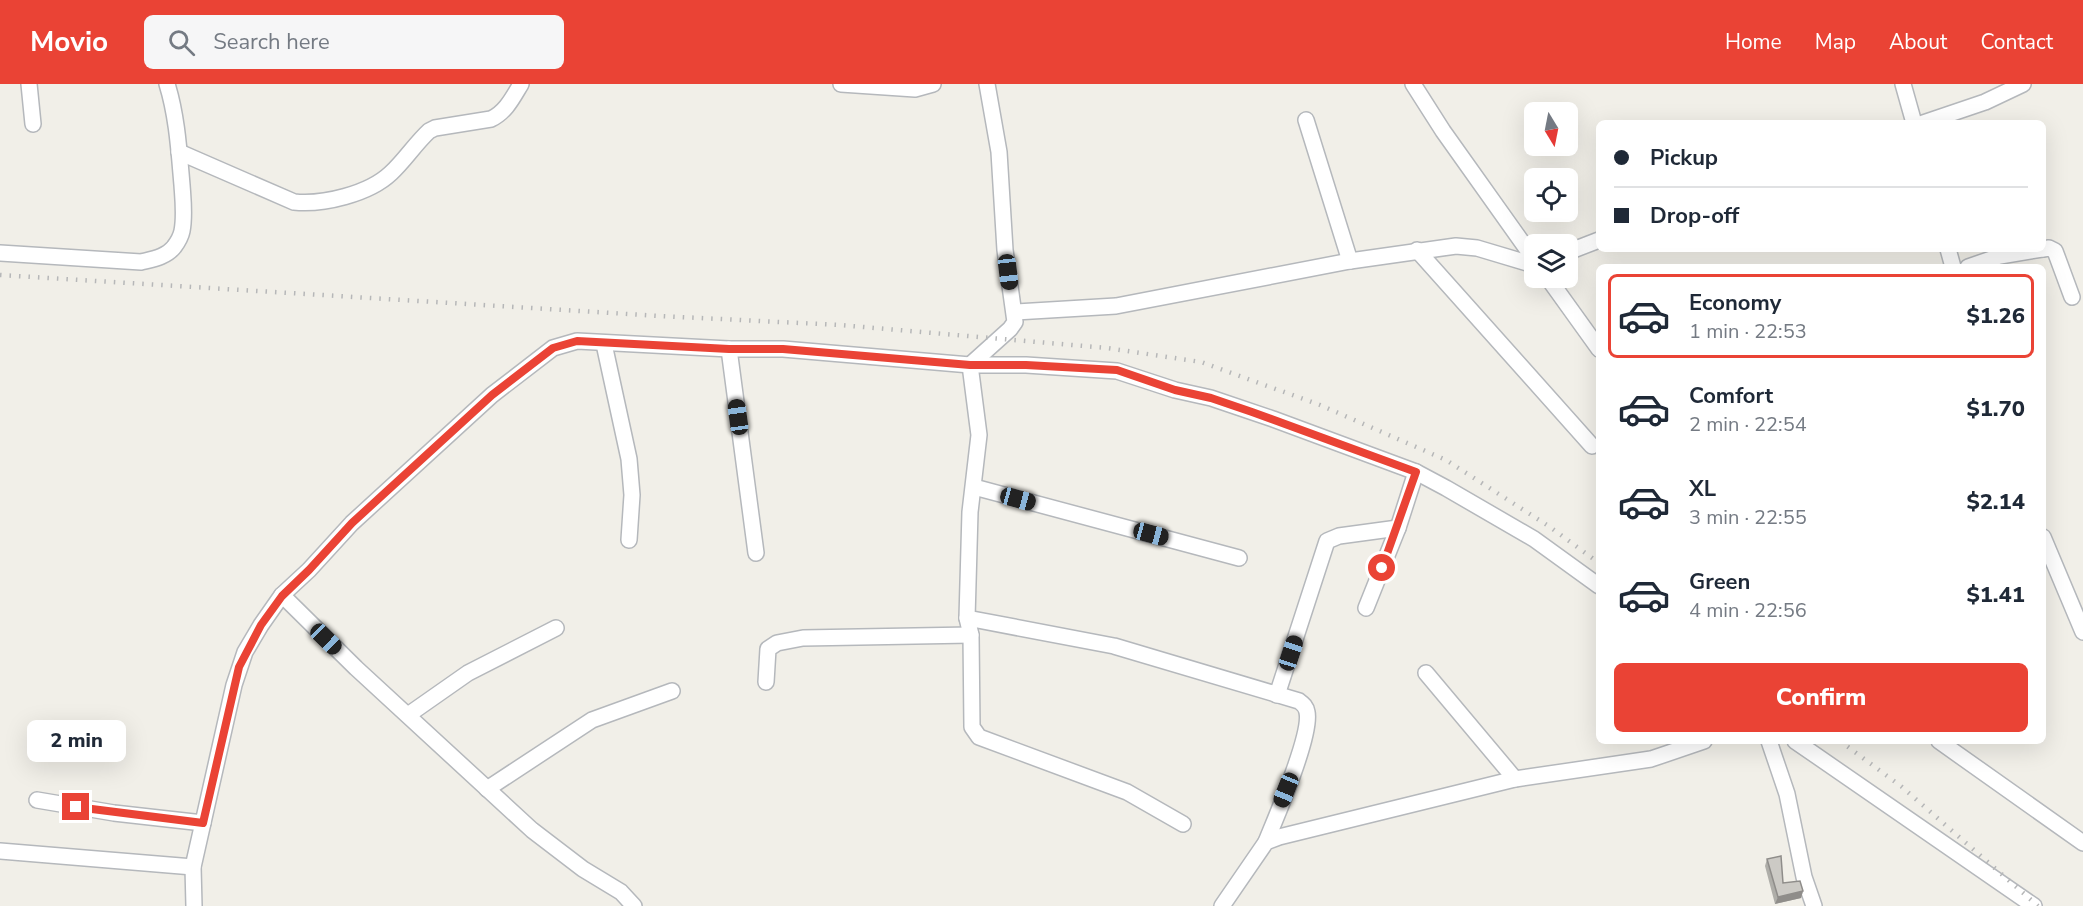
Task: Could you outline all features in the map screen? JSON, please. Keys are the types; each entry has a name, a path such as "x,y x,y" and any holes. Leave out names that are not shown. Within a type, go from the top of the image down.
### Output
{"street":[{"path":"29,84 33,124"},
{"path":"0,254 141,262 168,253 175,246 182,232 183,207 179,152 172,99 167,84"},
{"path":"179,152 281,197 309,203 329,200 364,190 378,183 391,173 429,131 435,128 498,116 521,84"},
{"path":"841,84 915,88 933,84"},
{"path":"970,365 1015,322 1005,250 999,152 987,84"},
{"path":"1413,84 1443,131 1524,245"},
{"path":"1903,84 1913,120"},
{"path":"1932,120 1985,102 2023,84"},
{"path":"1306,120 1350,261"},
{"path":"1578,248 1596,241"},
{"path":"1015,312 1116,306 1350,261 1456,246 1477,248 1524,261"},
{"path":"2046,248 2055,251 2072,297"},
{"path":"1417,250 1592,446"},
{"path":"1977,264 2000,256 2024,252"},
{"path":"1555,288 1596,345"},
{"path":"194,906 193,867 239,667 261,625 282,596 359,515 492,395 553,348 566,343 577,341 729,349 783,349 970,365 1026,365 1117,370 1175,390 1211,398 1263,415 1416,472 1534,539 1596,584"},
{"path":"604,344 629,459 632,495 629,540"},
{"path":"729,349 756,553"},
{"path":"970,365 979,435 970,512 967,618 971,635 971,721 975,733 979,737 1127,792 1183,824"},
{"path":"1366,608 1398,528 1416,472"},
{"path":"974,487 1239,558"},
{"path":"1277,695 1327,542 1339,536 1398,528"},
{"path":"2046,544 2083,633"},
{"path":"282,596 487,789 557,850 621,892 634,906"},
{"path":"967,618 1114,645 1299,701 1305,706 1307,720 1293,772 1266,842 1222,906"},
{"path":"408,715 468,672 556,628"},
{"path":"766,682 766,655 768,650 777,643 803,638 971,635"},
{"path":"1426,673 1515,779"},
{"path":"487,789 592,720 672,691"},
{"path":"1266,842 1320,826 1515,779 1651,759 1695,744"},
{"path":"1770,744 1787,794 1804,877 1814,906"},
{"path":"1799,744 2034,906"},
{"path":"1944,744 2083,843"},
{"path":"37,800 114,813 203,823"},
{"path":"0,851 193,867"}],"building":[{"path":"1781,856 1783,883 1800,881 1803,891 1778,897 1767,859"}],"railway":[{"path":"0,275 840,325 1107,348 1201,362 1320,405 1446,460 1550,527 1596,561"},
{"path":"1844,744 1902,787 2038,906"}],"route":[{"path":"76,807 203,823 239,667 261,625 282,596 352,523 492,395 553,348 566,343 577,341 729,349 783,349 970,365 1026,365 1117,370 1273,419 1416,472 1382,568"}]}
